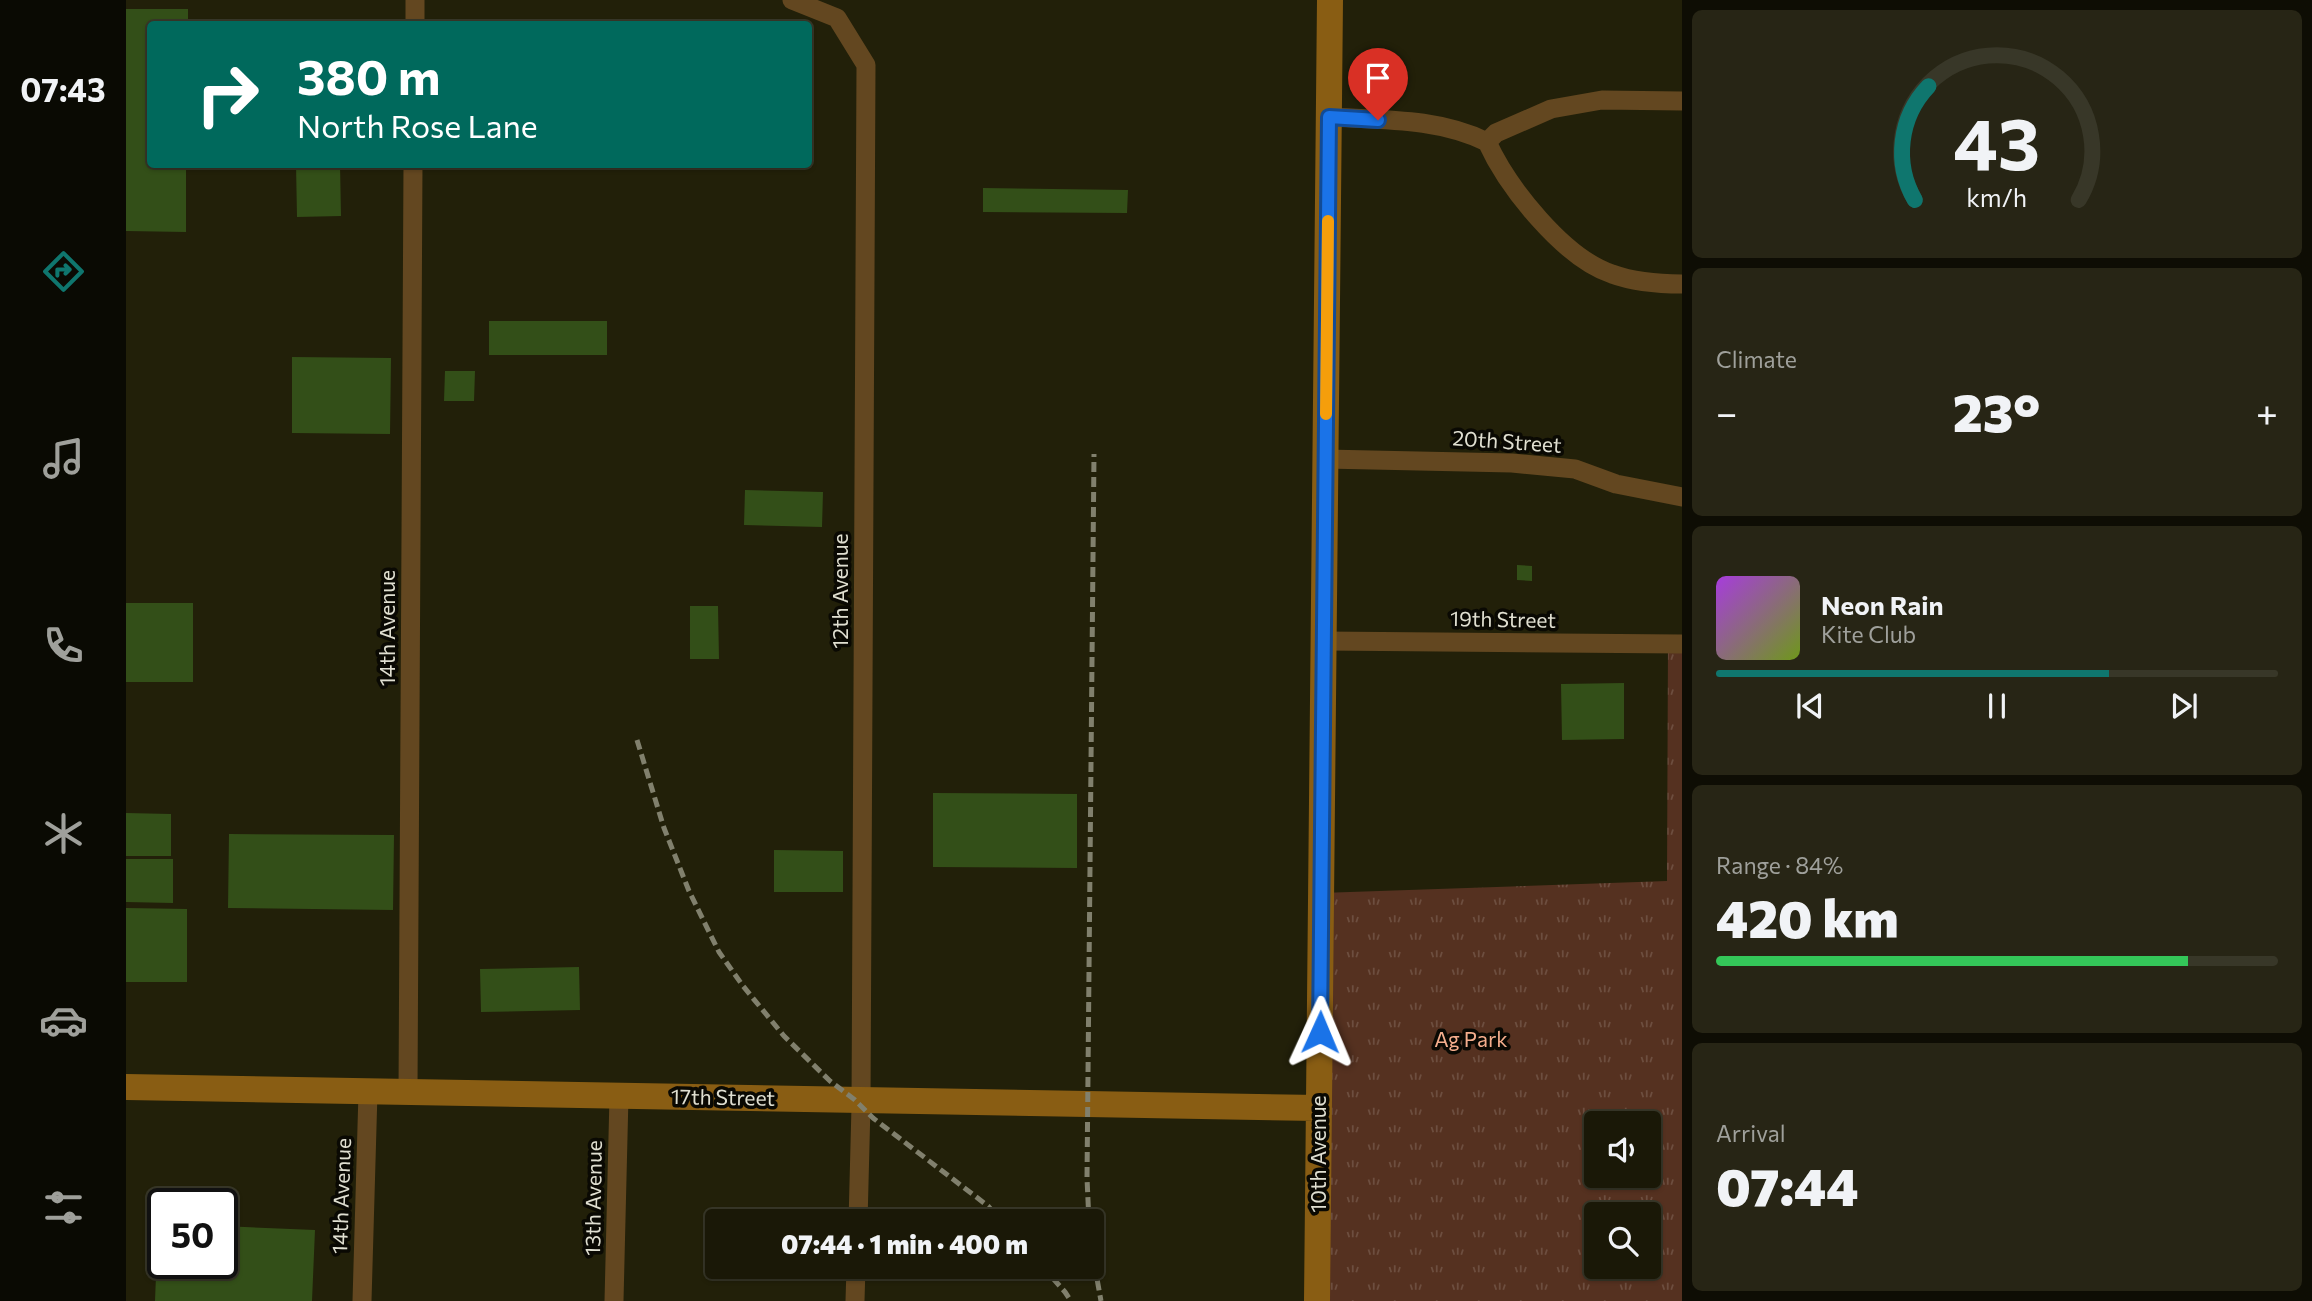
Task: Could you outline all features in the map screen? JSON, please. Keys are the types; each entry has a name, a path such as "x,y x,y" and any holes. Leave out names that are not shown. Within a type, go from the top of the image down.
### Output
{"main road":[{"name":"10th Avenue","path":"1317,1301 1330,0"},
{"name":"17th Street","path":"126,1087 1319,1108"}],"street":[{"path":"415,0 415,21"},
{"name":"12th Avenue","path":"792,0 837,18 866,65 858,1209"},
{"path":"1487,142 1496,133 1551,109 1602,100 1682,101"},
{"path":"1329,117 1427,123 1466,131 1487,142 1497,163 1520,194 1550,230 1580,258 1612,274 1655,284 1682,284"},
{"name":"14th Avenue","path":"408,1093 413,168"},
{"name":"20th Street","path":"1325,459 1512,463 1574,469 1616,484 1682,498"},
{"name":"19th Street","path":"1324,641 1682,644"},
{"name":"14th Avenue","path":"362,1301 368,1092"},
{"name":"13th Avenue","path":"614,1301 619,1096"},
{"path":"855,1301 856,1279"}],"green space":[{"name":"Ag Park","path":"1668,644 1682,644 1682,1301 1317,1301 1321,893 1667,881"}],"building":[{"path":"126,9 188,9 188,21 147,21 147,168 186,168 186,232 126,231"},
{"path":"213,19 277,20 277,21"},
{"path":"296,168 340,168 341,216 297,217"},
{"path":"983,188 1128,190 1127,213 983,212"},
{"path":"489,321 607,321 607,355 489,355"},
{"path":"292,357 391,358 390,434 292,433"},
{"path":"445,371 475,371 474,401 444,401"},
{"path":"745,490 823,492 822,527 744,525"},
{"path":"1517,565 1532,566 1532,581 1517,580"},
{"path":"126,603 193,603 193,682 126,682"},
{"path":"690,606 718,606 719,659 690,659"},
{"path":"1624,683 1624,739 1562,740 1561,684"},
{"path":"933,793 1077,794 1077,868 933,867"},
{"path":"126,813 171,814 171,856 126,856"},
{"path":"229,834 394,835 393,910 228,908"},
{"path":"774,850 843,851 843,892 774,892"},
{"path":"126,859 173,859 173,903 126,902"},
{"path":"126,908 187,909 187,982 126,982"},
{"path":"579,967 580,1010 481,1012 480,969"},
{"path":"238,1227 315,1230 312,1301 155,1301 156,1279 238,1279"}],"railway":[{"path":"1088,1209 1094,454"},
{"path":"637,740 664,828 689,891 719,952 743,986 784,1036 830,1081 873,1118 991,1209"},
{"path":"1054,1279 1071,1301"},
{"path":"1097,1279 1101,1301"}],"slow traffic":[{"path":"1326,414 1328,221"}],"route":[{"path":"1320,1032 1329,117 1378,120"}]}
